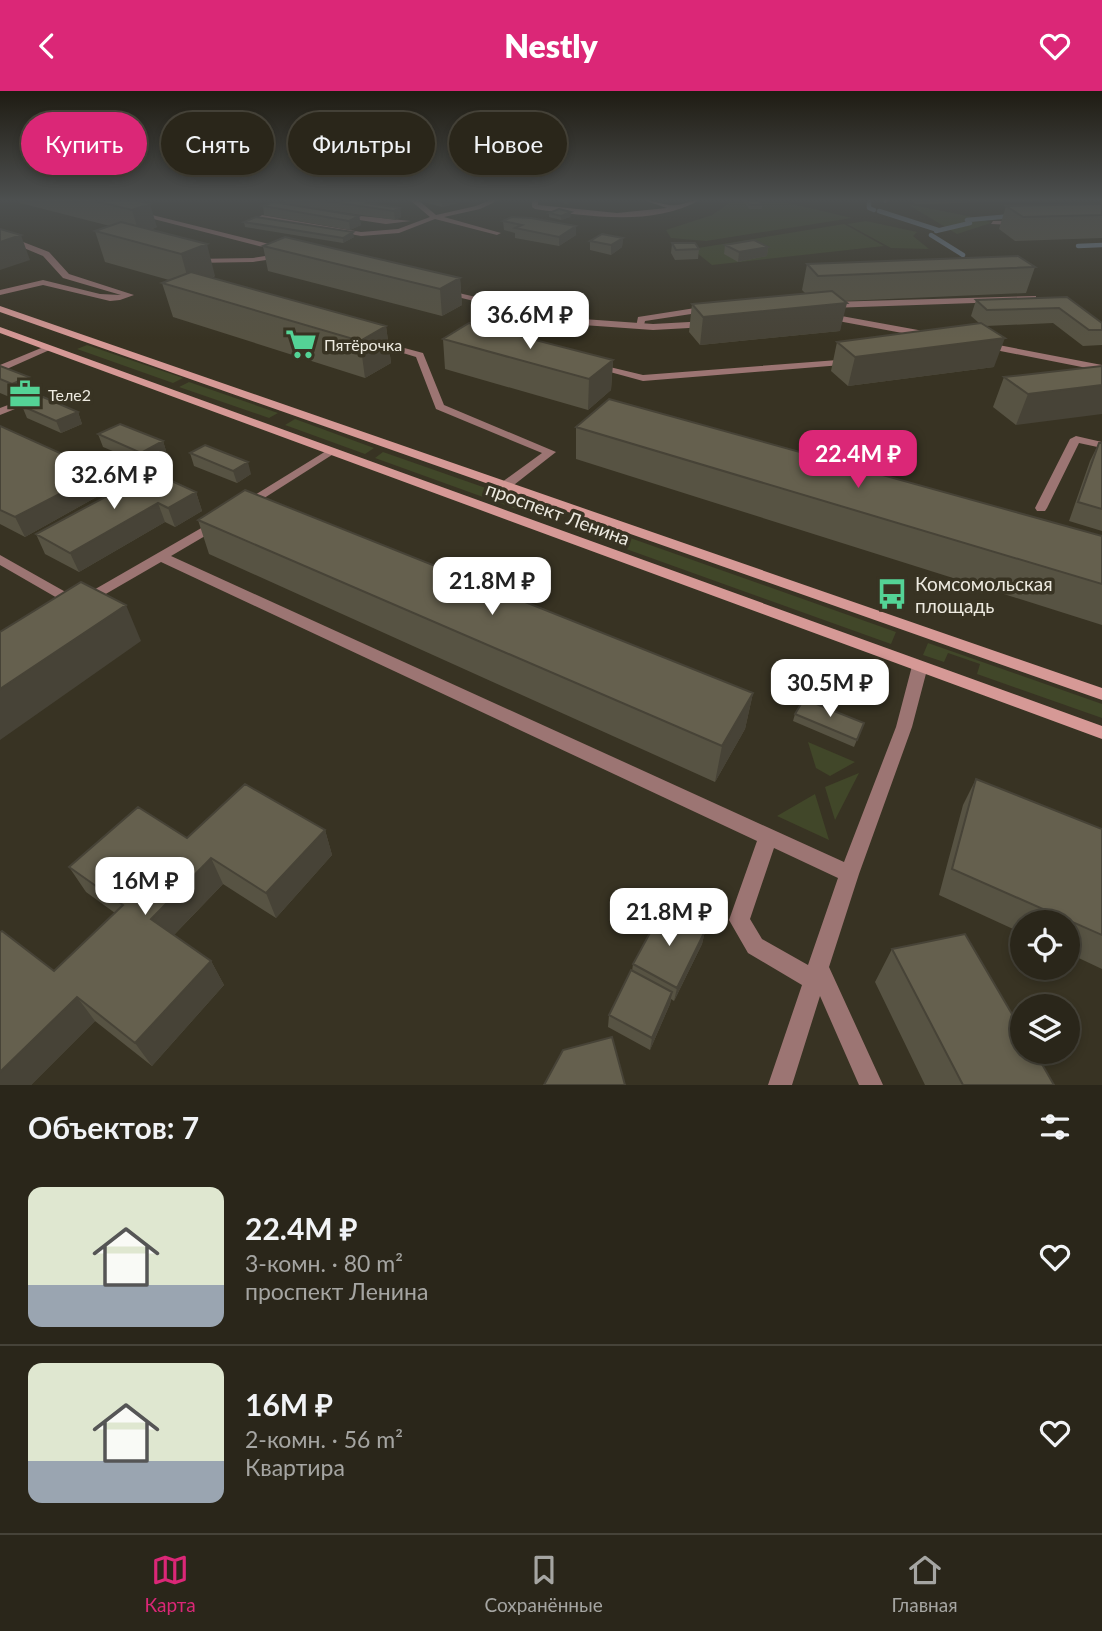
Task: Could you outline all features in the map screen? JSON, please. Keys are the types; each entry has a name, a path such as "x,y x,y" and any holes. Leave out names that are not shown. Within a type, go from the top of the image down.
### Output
{"main road":[{"name":"проспект Ленина","path":"0,309 1102,694"},
{"name":"проспект Ленина","path":"0,330 1102,733"}],"street":[{"path":"0,293 31,284 48,283 118,300 130,295 66,276 46,254 28,246"},
{"path":"181,258 194,261 253,260 295,253 269,246"},
{"path":"438,289 569,321 640,327 713,324"},
{"path":"823,305 1033,299"},
{"path":"640,327 641,319 722,308"},
{"path":"818,314 938,337"},
{"path":"354,335 420,355 440,407 550,452 506,485"},
{"path":"979,344 1102,368"},
{"path":"966,350 992,347"},
{"path":"0,369 49,348"},
{"path":"576,362 643,378 860,361"},
{"path":"0,399 16,405 0,412"},
{"path":"1041,508 1076,439 1102,445"},
{"path":"60,615 162,557 331,451"},
{"path":"162,557 849,874"},
{"path":"0,559 78,605"},
{"path":"780,1085 849,874 904,727 920,666"},
{"path":"768,837 738,920 755,946 816,973 871,1085"}],"green space":[{"path":"708,246 880,246 712,265 692,249"},
{"path":"888,246 926,246 929,249"},
{"path":"87,345 183,378 173,383 77,349"},
{"path":"189,382 278,413 269,418 179,387"},
{"path":"295,419 374,448 365,454 285,425"},
{"path":"383,452 563,515 555,523 375,458"},
{"path":"585,522 896,632 891,644 576,531"},
{"path":"928,643 1102,704 1102,718 977,674 980,664 948,653 944,662 923,655"},
{"path":"808,742 855,762 830,776 816,768"},
{"path":"859,773 835,820 825,787"},
{"path":"815,794 829,840 777,816"}],"building":[{"path":"153,246 201,246 181,254"},
{"path":"265,246 325,246 460,278 440,289"},
{"path":"674,246 697,246 699,249 676,250"},
{"path":"728,246 768,247 739,252"},
{"path":"1018,256 1035,267 818,276 807,264"},
{"path":"191,272 386,326 360,341 162,283"},
{"path":"832,291 847,303 703,317 692,304"},
{"path":"1067,297 1102,323 1102,330 1089,330 1059,308 987,310 976,300"},
{"path":"469,323 613,360 589,379 443,339"},
{"path":"981,323 1005,338 855,357 837,342"},
{"path":"0,366 29,377 12,384 0,379"},
{"path":"1102,366 1102,385 1028,394 1004,377"},
{"path":"43,397 78,412 56,421 22,406"},
{"path":"609,399 1102,536 1102,584 576,427"},
{"path":"120,424 163,441 141,453 98,434"},
{"path":"0,426 102,472 15,517 0,510"},
{"path":"1099,443 1102,443 1102,509 1078,502"},
{"path":"205,445 248,462 233,471 190,453"},
{"path":"152,472 196,492 168,508 158,503 70,553 36,534"},
{"path":"245,490 753,693 722,746 198,520"},
{"path":"81,582 126,605 0,689 0,632"},
{"path":"804,699 864,723 857,740 795,714"},
{"path":"976,779 1102,829 1102,935 1080,925 1080,910 1045,910 952,869"},
{"path":"245,784 325,830 266,893 211,858 151,919 211,961 135,1043 77,997 0,1072 0,932 54,971 123,905 69,867 138,807 187,838"},
{"path":"663,909 705,931 677,988 633,964"},
{"path":"965,934 1010,1011 1010,1064 1042,1064 1054,1085 963,1085 892,949"},
{"path":"631,970 672,992 652,1038 609,1015"},
{"path":"612,1037 625,1085 544,1085 563,1050"}],"waterway":[{"path":"949,246 963,255"}],"place":[{"name":"Пятёрочка","path":"301,344"},
{"name":"Теле2","path":"25,394"},
{"name":"Комсомольская площадь","path":"892,594"}]}
